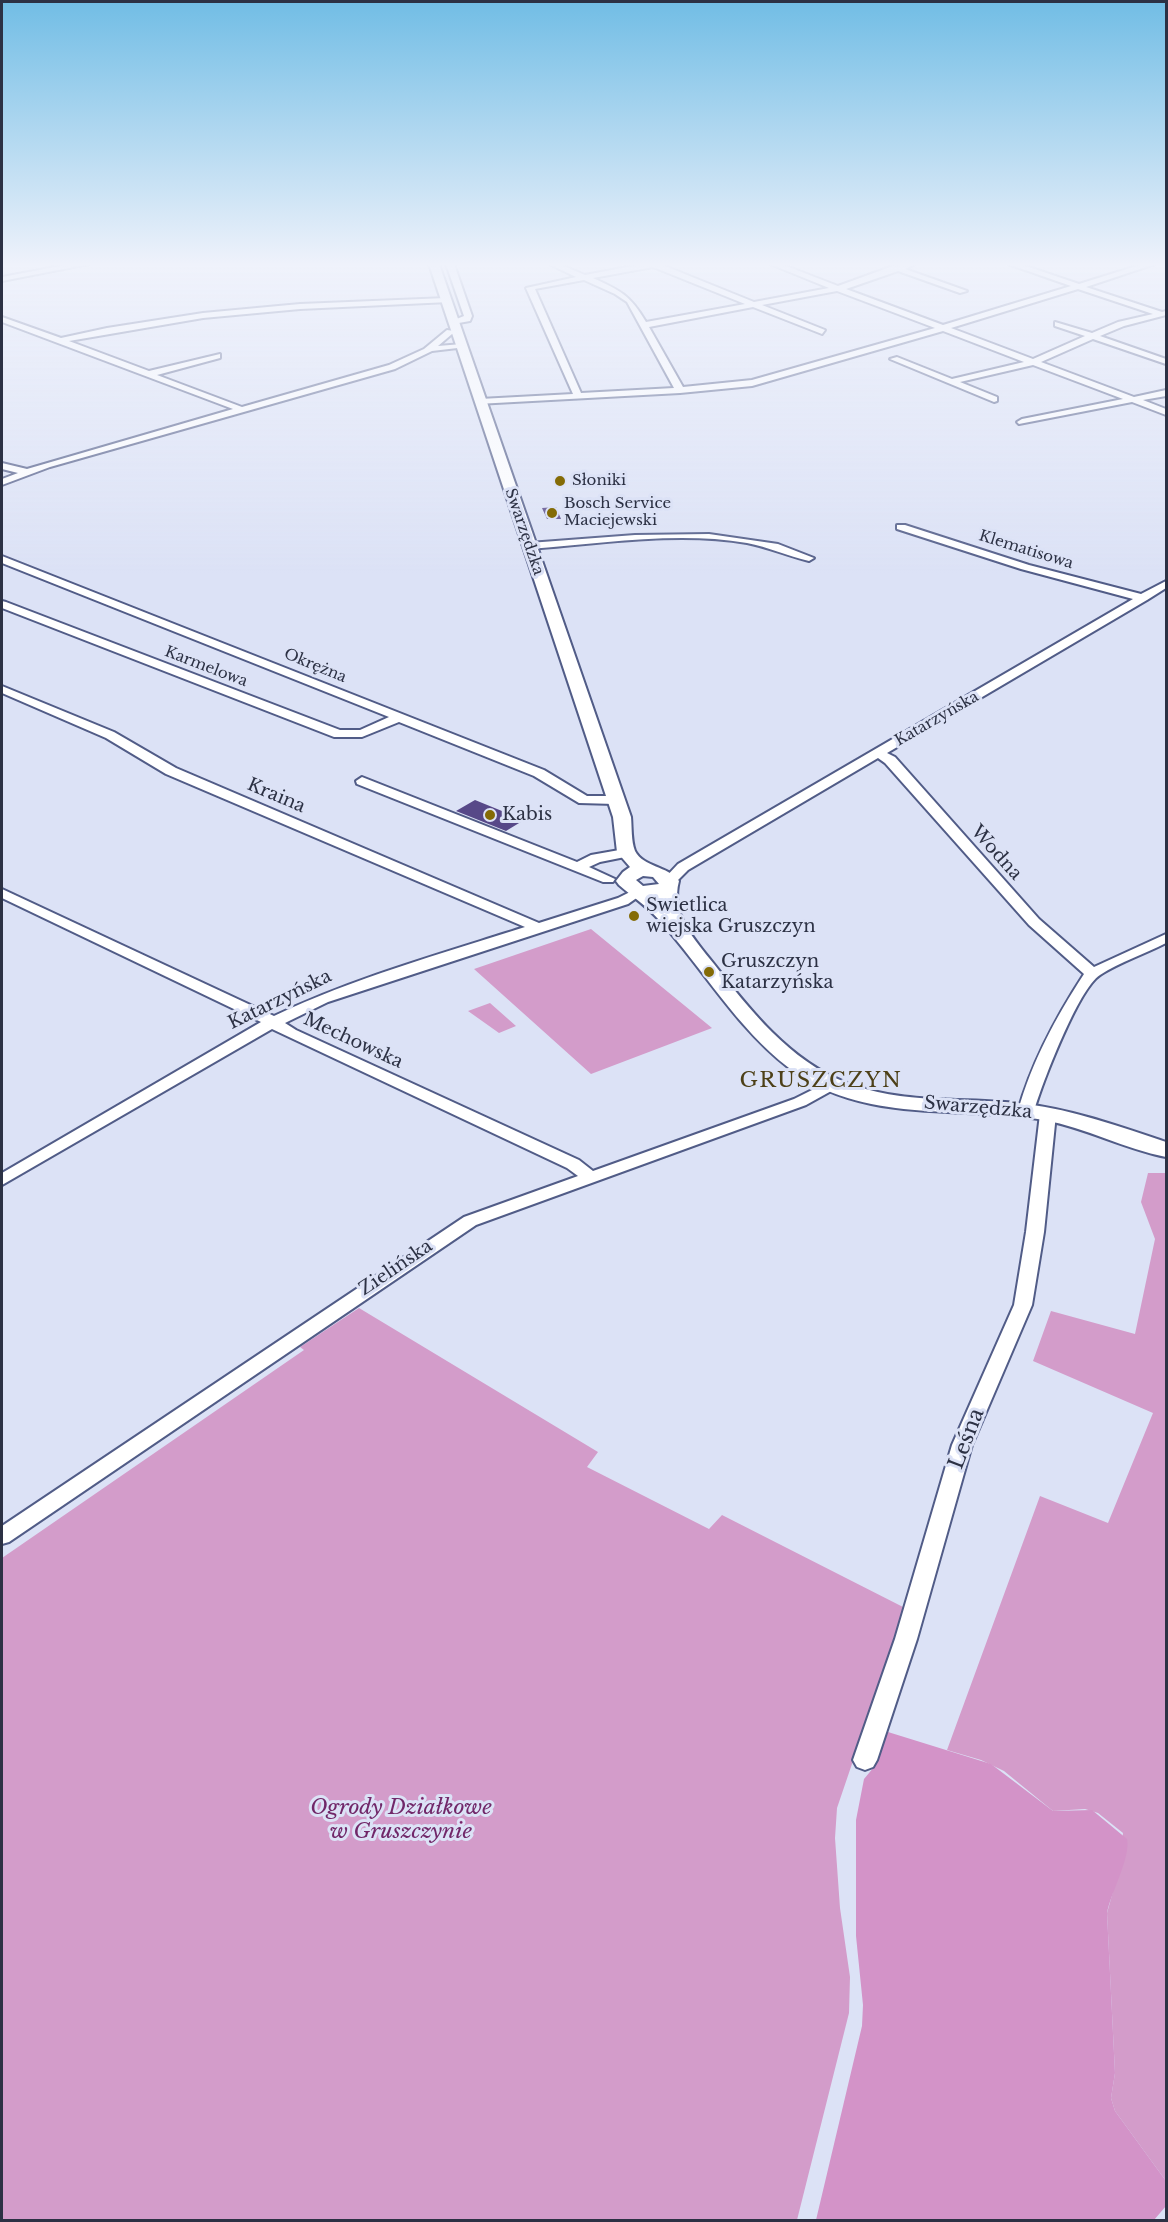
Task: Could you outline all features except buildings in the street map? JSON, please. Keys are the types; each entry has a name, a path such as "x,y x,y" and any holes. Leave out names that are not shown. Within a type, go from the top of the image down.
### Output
{"street":[{"path":"130,368 243,410"},
{"path":"149,375 175,368"},
{"path":"2,482 26,472 388,368"},
{"name":"Swarzędzka","path":"469,368 622,816 619,854 625,883 648,898 675,926 709,972 766,1035 801,1067 834,1085 877,1097 1037,1113 1167,1150"},
{"path":"565,368 578,396"},
{"path":"667,368 680,390"},
{"path":"480,402 680,390 752,383 805,368"},
{"path":"916,368 994,399"},
{"path":"950,381 1009,368"},
{"path":"1049,368 1167,412"},
{"path":"1022,422 1167,393"},
{"path":"2,466 26,472"},
{"name":"Klematisowa","path":"901,526 1024,567 1143,598"},
{"path":"529,546 700,536 761,542 809,558"},
{"name":"Okrężna","path":"2,559 539,773 584,800 615,800"},
{"name":"Katarzyńska","path":"664,879 1167,584"},
{"name":"Karmelowa","path":"2,604 338,734 352,737 366,733 399,717"},
{"name":"Kraina","path":"3,689 110,735 171,771 539,927"},
{"name":"Wodna","path":"878,753 890,760 1034,922 1092,973"},
{"path":"362,781 625,883 638,871 664,879"},
{"path":"579,866 596,858 619,854 664,879"},
{"name":"Swarzędzka","path":"664,879 665,896 675,926"},
{"name":"Katarzyńska","path":"2,1180 273,1022 347,989 598,907 623,901 625,883"},
{"name":"Mechowska","path":"2,893 273,1022 290,1033 573,1164 590,1177"},
{"path":"1092,973 1167,938"},
{"name":"Leśna","path":"865,1760 906,1640 962,1445 1023,1305 1034,1244 1037,1113 1030,1095 1064,1016 1092,973"},
{"name":"Zielińska","path":"2,1536 452,1231 489,1213 800,1102 834,1085"}],"green space":[{"path":"591,929 712,1028 591,1074 474,969"},
{"path":"490,1003 516,1026 499,1033 468,1011"},
{"path":"1148,1173 1166,1173 1166,2181 1115,2111 1111,2098 1115,2073 1107,1913 1117,1877 1123,1833 1098,1813 1085,1809 1053,1811 1004,1771 981,1760 947,1750 1040,1496 1108,1523 1153,1413 1033,1361 1051,1311 1135,1334 1155,1239 1141,1202"},
{"name":"Ogrody Działkowe w Gruszczynie","path":"359,1308 598,1452 587,1467 709,1529 722,1515 905,1608 837,1808 835,1838 840,1908 850,1977 849,2013 797,2220 2,2220 2,1558 304,1350 300,1347"}],"shaded area":[{"path":"888,1732 991,1764 1053,1811 1092,1810 1127,1839 1126,1855 1107,1913 1115,2073 1111,2098 1115,2111 1166,2181 1166,2206 1154,2220 816,2220 862,2026 863,2005 856,1936 856,1820 864,1779 874,1767"}],"place":[{"name":"Słoniki","path":"560,481"},
{"name":"Bosch Service Maciejewski","path":"552,513"},
{"name":"Kabis","path":"490,815"},
{"name":"Swietlica wiejska Gruszczyn","path":"634,916"},
{"name":"Gruszczyn Katarzyńska","path":"709,972"}],"district":[{"name":"GRUSZCZYN","path":"821,1081"}]}
